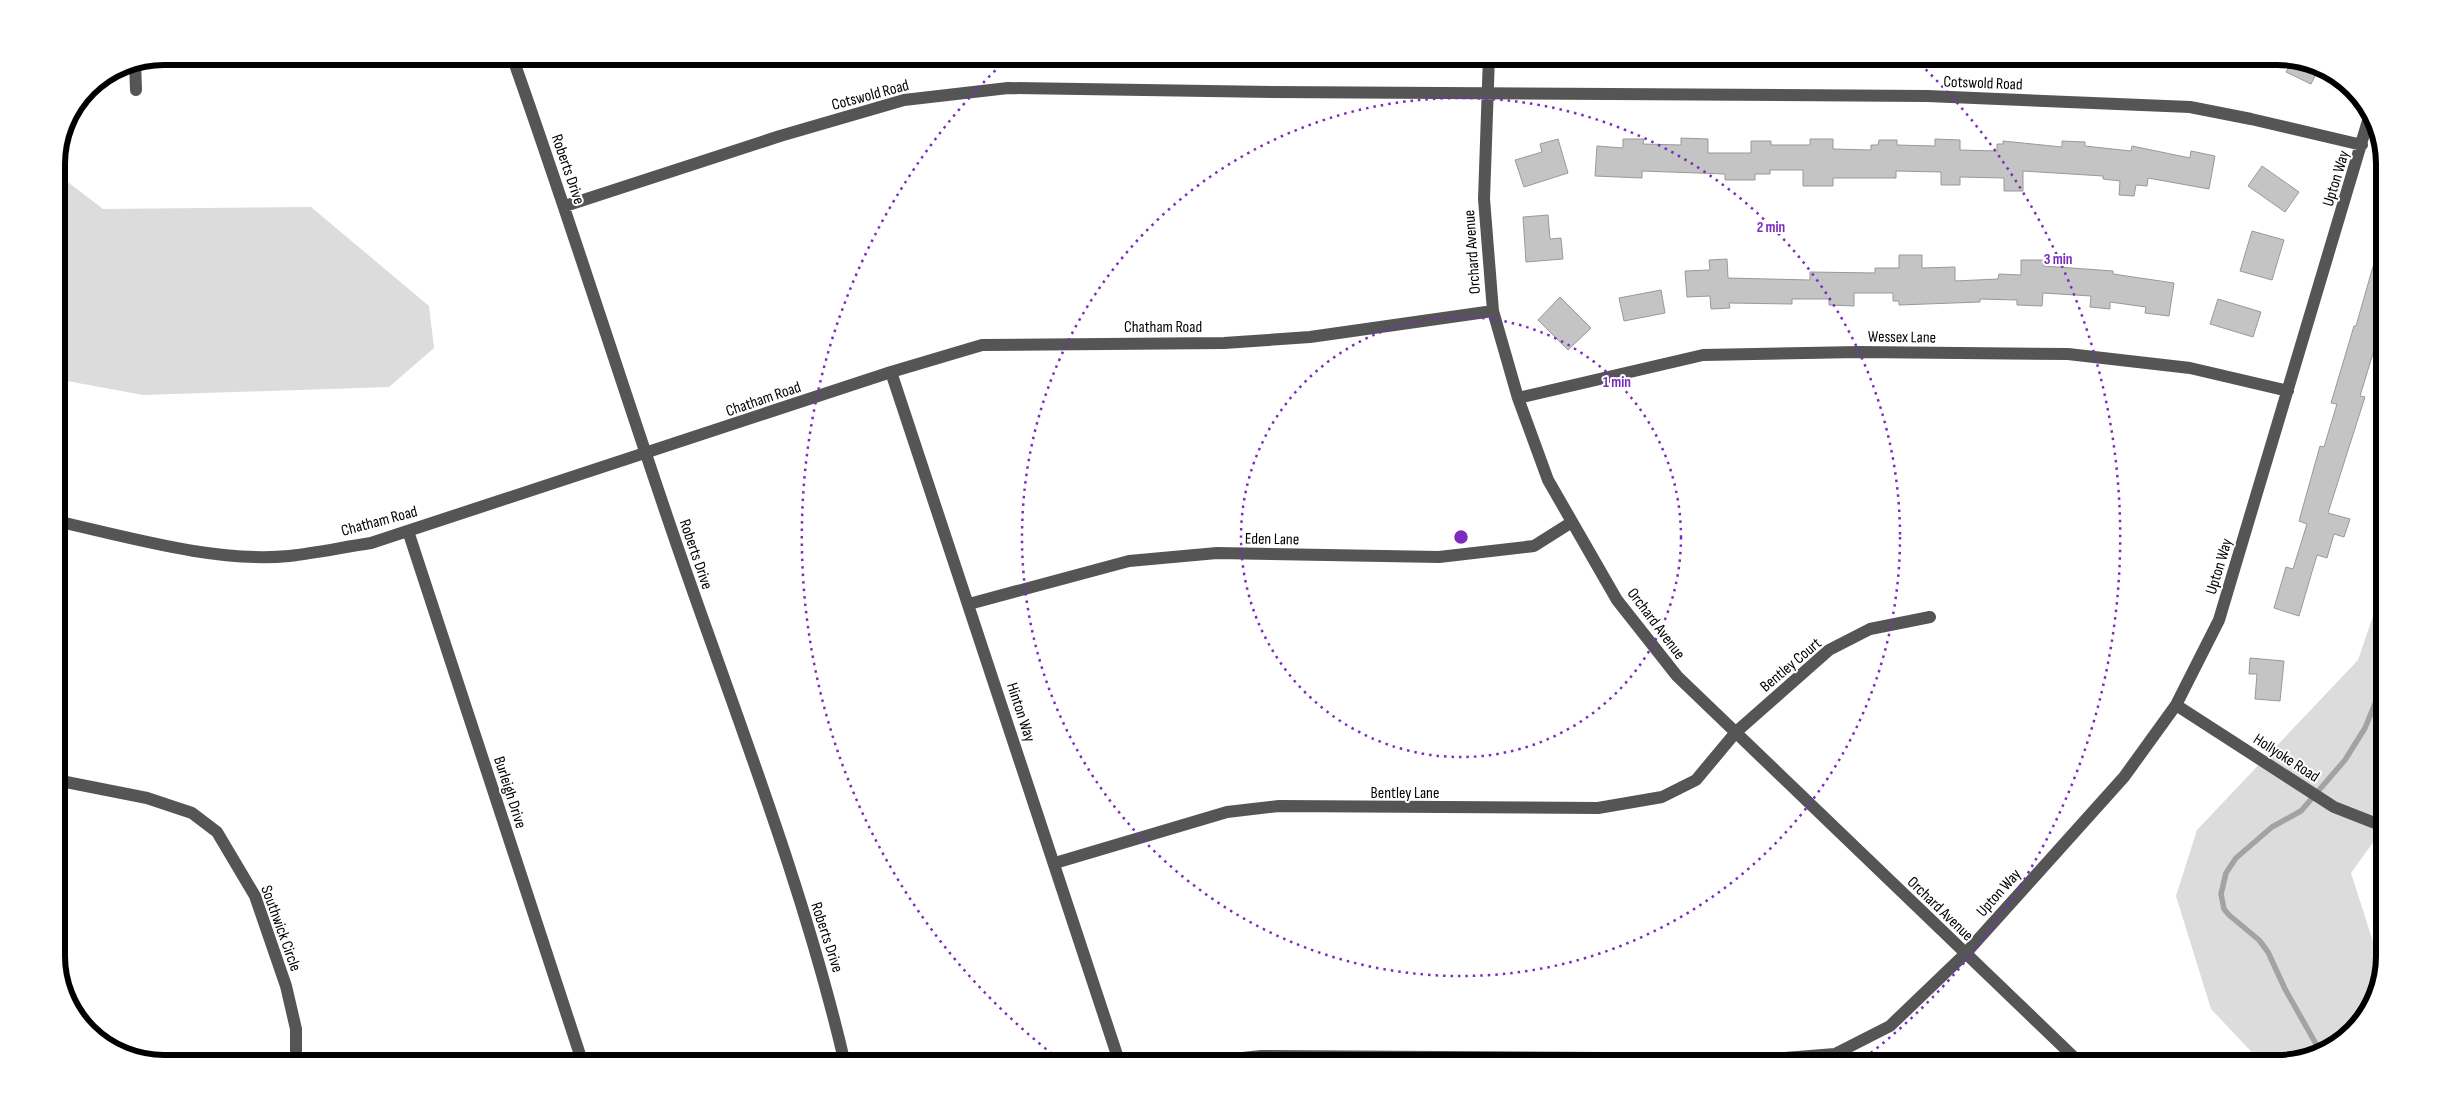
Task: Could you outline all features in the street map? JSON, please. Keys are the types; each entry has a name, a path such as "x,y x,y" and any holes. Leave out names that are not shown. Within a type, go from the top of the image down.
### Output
{"street":[{"name":"Roberts Drive","path":"515,65 565,206 646,454 782,848 828,991 843,1055"},
{"name":"Orchard Avenue","path":"1488,65 1484,199 1493,311 1518,398 1548,480 1617,600 1677,676 1964,954 2071,1055"},
{"path":"135,69 136,90"},
{"name":"Cotswold Road","path":"565,206 780,136 904,100 1008,88 1272,92 1927,96 2190,107 2362,145"},
{"name":"Upton Way","path":"1823,1055 1835,1054 1890,1026 1964,954 2124,778 2176,705 2219,620 2367,124"},
{"name":"Chatham Road","path":"65,524 176,547 243,555 288,556 371,543 891,372 982,344 1233,342 1310,337 1493,311"},
{"name":"Wessex Lane","path":"1518,398 1703,355 1859,352 2068,354 2190,368 2288,391"},
{"name":"Hinton Way","path":"891,372 1117,1055"},
{"name":"Eden Lane","path":"969,604 1129,561 1217,553 1439,557 1534,546 1572,522"},
{"name":"Burleigh Drive","path":"408,531 580,1055"},
{"name":"Bentley Court","path":"1736,732 1829,650 1870,629 1930,617"},
{"name":"Hollyoke Road","path":"2176,705 2334,807 2376,823"},
{"name":"Bentley Lane","path":"1054,863 1227,812 1279,806 1598,808 1662,797 1696,780 1736,732"},
{"name":"Southwick Circle","path":"65,782 147,798 192,814 217,832 255,896 286,986 296,1029 296,1055"}],"shaded area":[{"path":"65,180 103,209 311,207 429,306 434,348 389,387 143,395 65,381"},
{"path":"2376,607 2376,838 2351,873 2376,951 2373,982 2363,1006 2351,1021 2321,1045 2290,1054 2254,1055 2211,1009 2176,896 2197,830 2358,660"}],"building":[{"path":"2289,66 2303,68 2316,74 2311,84 2286,72"},
{"path":"1681,138 1708,139 1708,153 1751,153 1751,141 1771,141 1771,145 1810,145 1810,139 1833,139 1833,149 1871,150 1871,145 1878,145 1879,140 1897,140 1897,145 1935,146 1935,139 1960,140 1960,150 1997,151 1997,144 2003,144 2003,141 2062,147 2062,141 2085,142 2085,146 2131,151 2132,146 2190,158 2191,151 2215,156 2209,189 2148,178 2147,186 2136,185 2134,196 2119,195 2120,181 2103,179 2103,176 2023,171 2023,191 2004,191 2004,178 1960,177 1960,185 1941,185 1941,172 1896,171 1896,178 1833,178 1833,186 1803,186 1803,170 1770,170 1770,174 1755,174 1755,180 1725,180 1725,174 1642,171 1642,178 1595,176 1597,146 1623,148 1623,139 1644,139 1643,144 1681,145"},
{"path":"1558,139 1568,173 1524,187 1515,160 1542,152 1540,144"},
{"path":"2262,166 2299,192 2285,212 2248,186"},
{"path":"1548,215 1550,239 1561,238 1563,259 1526,262 1523,217"},
{"path":"2252,231 2284,240 2272,280 2240,271"},
{"path":"1899,255 1922,255 1922,268 1955,267 1955,281 1998,279 1999,274 2021,275 2021,260 2044,260 2044,266 2113,271 2113,274 2174,283 2169,316 2145,313 2146,307 2110,302 2110,309 2090,307 2091,296 2043,293 2042,306 2017,305 2017,300 1980,299 1980,302 1899,305 1899,301 1893,301 1893,293 1854,293 1854,306 1829,305 1829,299 1792,299 1792,304 1729,303 1730,308 1711,309 1710,296 1687,297 1685,271 1710,270 1709,260 1727,259 1728,278 1810,280 1810,272 1875,273 1875,268 1899,268"},
{"path":"2376,256 2376,344 2360,396 2365,397 2328,513 2350,519 2344,537 2334,534 2327,558 2317,555 2299,616 2274,608 2286,567 2293,569 2307,524 2299,521 2320,446 2324,447 2337,404 2331,403 2354,326 2356,326"},
{"path":"1661,290 1665,313 1624,321 1619,298"},
{"path":"1560,297 1591,328 1568,350 1538,320"},
{"path":"2218,299 2261,312 2253,337 2210,324"},
{"path":"2250,658 2284,661 2280,701 2255,699 2257,674 2249,674"}],"waterway":[{"path":"2317,1046 2285,989 2268,952 2259,940 2224,909 2221,894 2226,873 2236,858 2272,827 2301,811 2345,760 2365,728 2376,701"}]}
